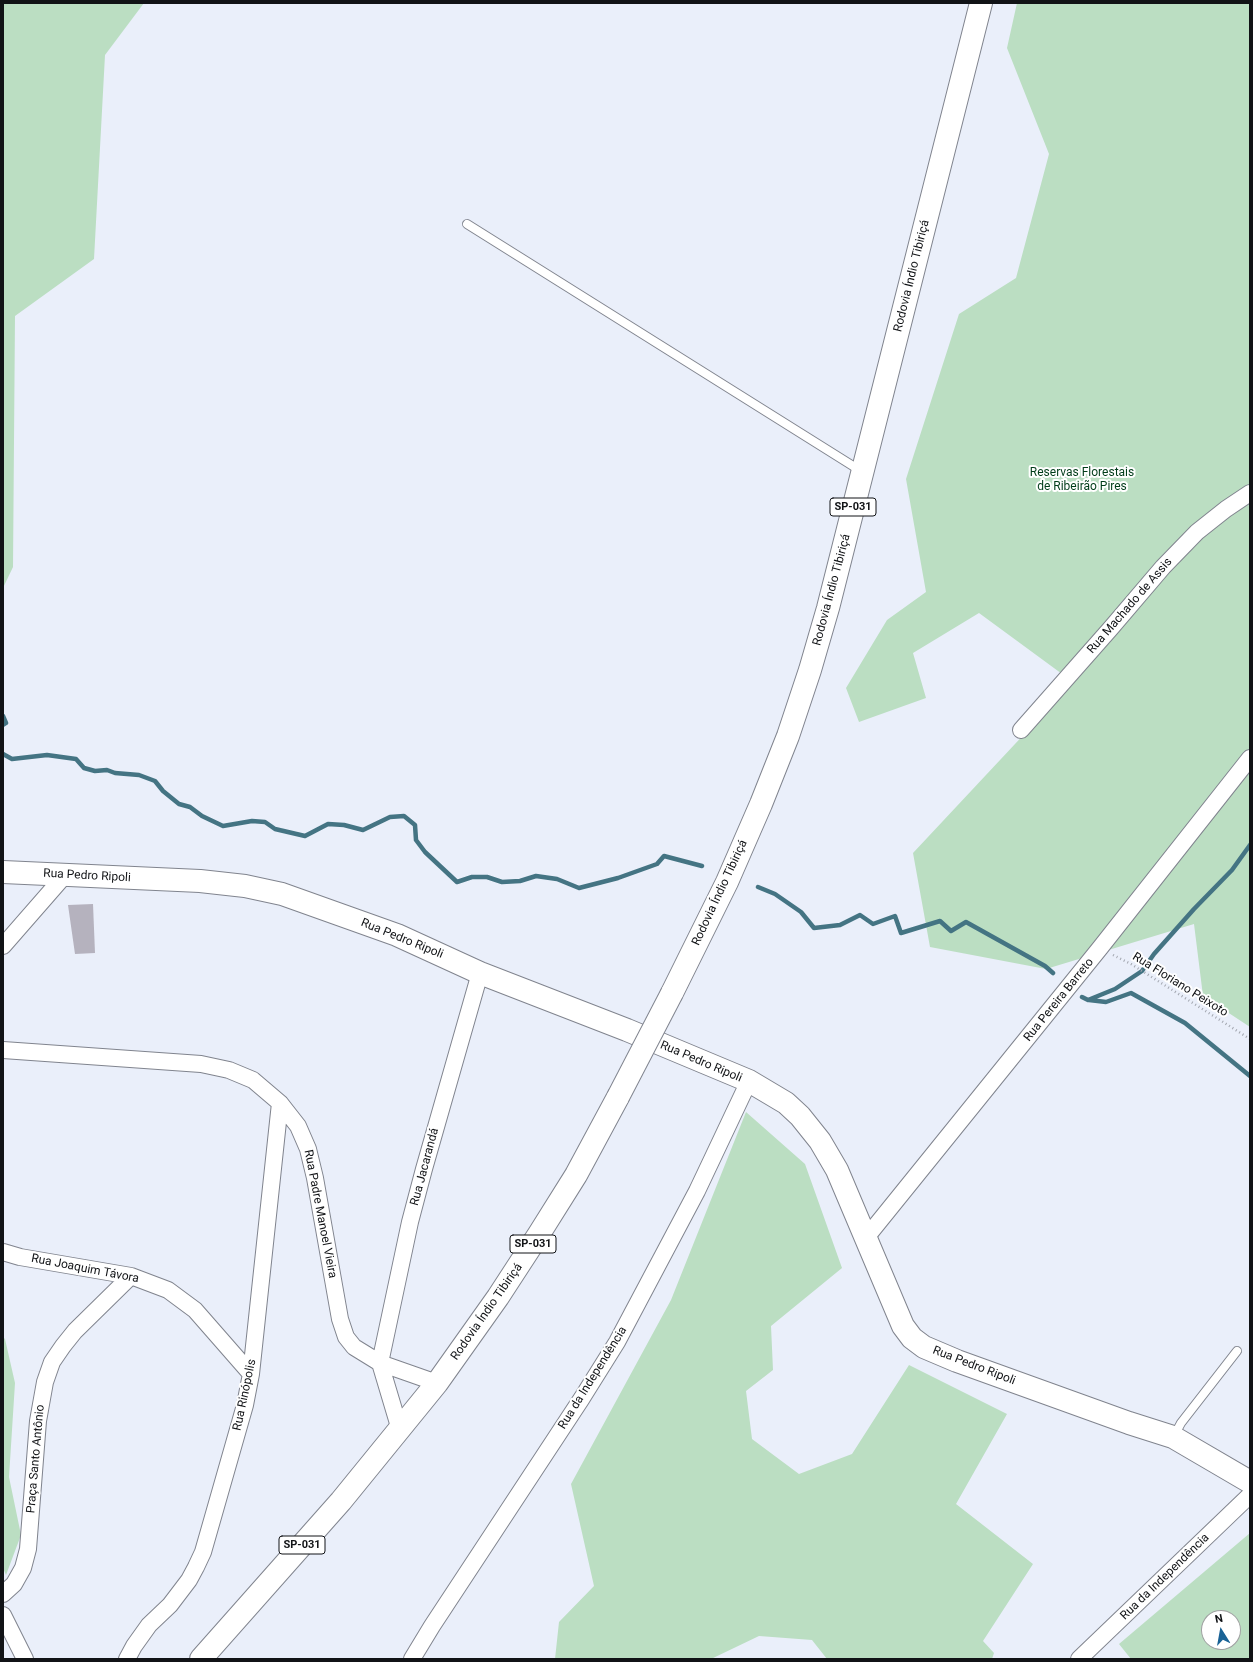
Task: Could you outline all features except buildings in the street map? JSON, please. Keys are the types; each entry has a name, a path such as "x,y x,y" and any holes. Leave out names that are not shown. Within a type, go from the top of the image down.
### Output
{"main road":[{"name":"Rodovia Índio Tibiriçá","path":"202,1659 341,1501 400,1430 437,1383 498,1297 576,1174 672,993 727,882 761,804 788,736 828,608 981,3"},
{"name":"Rua Pedro Ripoli","path":"3,872 200,882 245,886 282,894 397,935 480,973 627,1030 749,1081 786,1103 800,1116 820,1141 837,1170 903,1326 912,1338 924,1347 956,1361 1129,1423 1173,1437 1250,1482"}],"street":[{"name":"Rua Machado de Assis","path":"1021,730 1163,567 1197,532 1226,509 1250,493"},
{"name":"Rua Pereira Barreto","path":"865,1239 1100,948 1250,758"},
{"path":"3,946 65,875"},
{"name":"Rua Jacarandá","path":"380,1364 422,1176 480,973"},
{"name":"Rua Padre Manoel Vieira","path":"3,1050 201,1064 229,1070 253,1080 280,1103 298,1126 308,1149 315,1178 340,1318 346,1337 354,1347 380,1364 437,1383"},
{"name":"Rua da Independência","path":"412,1659 617,1342 697,1191 749,1081"},
{"name":"Rua Rinópolis","path":"127,1659 149,1625 170,1605 189,1580 203,1552 245,1405 252,1374 280,1103"},
{"name":"Rua Joaquim Távora","path":"3,1252 20,1257 131,1276 168,1290 181,1298 195,1310 252,1374"},
{"name":"Praça Santo Antônio","path":"3,1594 14,1584 23,1568 28,1549 38,1421 45,1382 52,1362 62,1346 75,1331 131,1276"},
{"path":"380,1364 400,1430"},
{"name":"Rua da Independência","path":"1079,1659 1250,1495"},
{"path":"3,1614 25,1659"}],"lane":[{"path":"467,224 862,471"},
{"path":"1173,1437 1181,1423 1237,1351"}],"path":[{"name":"Rua Floriano Peixoto","path":"1100,948 1131,964 1250,1039"}],"green space":[{"path":"3,3 144,3 105,55 94,259 15,316 13,567 3,588"},
{"name":"Reservas Florestais de Ribeirão Pires","path":"1017,3 1250,3 1250,1027 1203,996 1194,924 1046,969 930,947 913,853 1073,682 979,613 913,653 926,698 859,722 846,688 887,620 926,592 906,479 959,314 1016,278 1049,154 1007,48"},
{"path":"746,1112 805,1164 842,1268 771,1326 773,1370 746,1391 752,1439 799,1474 852,1454 909,1365 1007,1414 956,1504 1033,1564 983,1641 994,1653 992,1659 827,1659 812,1640 759,1636 711,1659 555,1659 559,1622 594,1586 571,1484 671,1300"},
{"path":"3,1337 5,1339 15,1383 9,1477 21,1535 6,1575 3,1568"},
{"path":"1250,1533 1250,1659 1131,1659 1119,1644"}],"waterway":[{"path":"3,716 6,723 3,725"},
{"path":"3,754 12,759 47,755 76,759 84,768 95,771 107,770 115,773 139,775 155,781 163,791 179,804 190,807 202,816 223,826 252,821 265,822 275,829 305,836 328,824 344,825 363,830 390,817 404,816 415,825 416,840 425,852 457,882 472,877 487,877 502,882 520,881 536,876 557,879 579,888 618,878 657,864 664,856 702,866"},
{"path":"1082,997 1088,1000 1115,989 1142,971 1154,954 1194,909 1232,870 1250,845"},
{"path":"758,887 775,894 801,912 814,928 840,925 860,915 873,924 895,916 901,933 940,921 951,931 966,922 1045,966 1053,973"},
{"path":"1089,1000 1106,1002 1131,993 1185,1023 1250,1076"}]}
